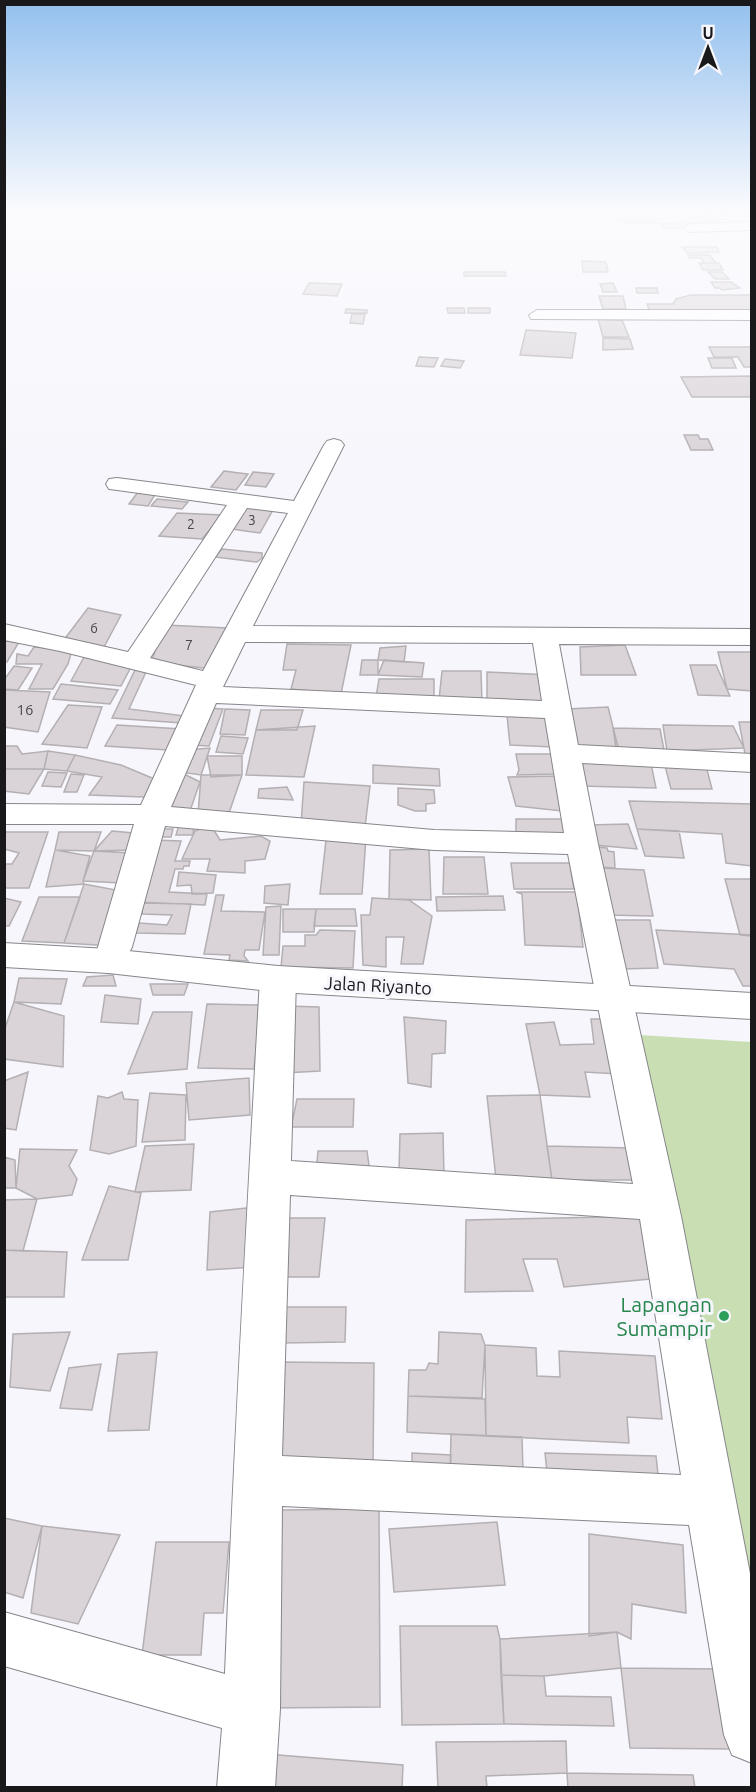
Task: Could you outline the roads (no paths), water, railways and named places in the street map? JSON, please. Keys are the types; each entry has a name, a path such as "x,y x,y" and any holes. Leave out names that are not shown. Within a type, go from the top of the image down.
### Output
{"street":[{"path":"537,315 752,315"},
{"path":"108,960 115,947 152,816 209,687 334,445"},
{"path":"117,484 301,508"},
{"path":"134,662 241,500"},
{"path":"4,632 61,643 134,662 209,687 558,710"},
{"path":"236,634 752,637"},
{"path":"544,634 564,753 656,1203 752,1735"},
{"path":"564,753 752,763"},
{"path":"4,814 152,816 434,840 582,844"},
{"name":"Jalan Riyanto","path":"4,955 108,960 278,979 752,1006"},
{"path":"246,1788 252,1708 257,1480 278,979"},
{"path":"269,1177 656,1203"},
{"path":"257,1480 711,1501"},
{"path":"4,1639 252,1708"}],"place":[{"name":"Lapangan Sumampir","path":"724,1316"}]}
